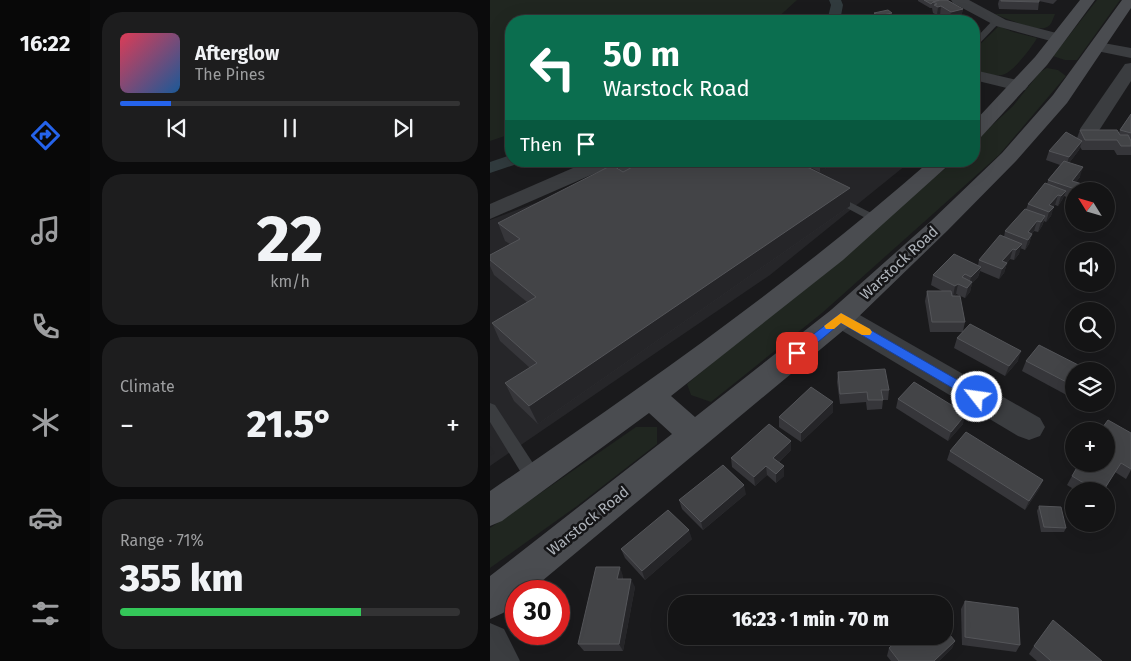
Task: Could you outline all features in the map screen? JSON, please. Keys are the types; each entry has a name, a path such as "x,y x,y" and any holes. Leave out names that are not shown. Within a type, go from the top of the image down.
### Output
{"street":[{"path":"958,0 997,21 1021,30 1058,38"},
{"name":"Warstock Road","path":"490,600 841,317 939,226 1010,156 1060,99 1061,66 1058,38 1088,0"},
{"name":"Warstock Road","path":"980,127 1019,86 1098,47 1129,0"},
{"path":"1098,47 1131,53"},
{"path":"1090,119 1131,68"},
{"path":"980,76 1019,86"},
{"path":"490,212 611,167"},
{"path":"490,510 652,396 790,292 937,167"},
{"path":"841,317 1029,427"},
{"path":"652,396 694,435"},
{"path":"490,643 500,661"}],"lane":[{"path":"980,38 997,21"},
{"path":"823,191 877,220"},
{"path":"490,409 534,479"}],"shaded area":[{"path":"490,0 797,0 781,15 505,15 505,136 490,141"},
{"path":"1097,0 1120,0 1077,60 1065,60 1053,56"},
{"path":"994,14 1055,14 1050,25 1036,28"},
{"path":"999,26 1013,32 1037,38 1021,60 1011,70 1002,75 980,72 980,44"},
{"path":"1047,68 1058,70 1066,76 999,155 822,313 711,402 691,395 687,384 947,167 980,167 980,136 1013,106 1040,72"},
{"path":"625,167 904,167 770,275 490,466 490,220 602,178"},
{"path":"636,427 657,427 657,444 577,506 490,568 490,528"}],"building":[{"path":"924,0 939,0 931,4"},
{"path":"947,0 963,9 951,12 941,6 934,5 937,4 933,2"},
{"path":"1039,0 1039,2 1001,1"},
{"path":"888,10 892,13 877,15 874,13"},
{"path":"1131,114 1131,133 1120,130"},
{"path":"1080,130 1117,130 1120,135 1128,135 1131,146 1121,146 1117,140 1085,140"},
{"path":"1066,132 1082,141 1069,157 1049,151"},
{"path":"1064,161 1083,167 1072,181 1075,182 1065,182 1065,186 1048,180"},
{"path":"608,167 615,167 623,172 633,167 807,167 850,188 529,406 505,383 537,363 492,323 536,297 490,260 490,255 520,239 498,223"},
{"path":"1045,183 1065,191 1049,205 1054,207 1049,212 1028,204"},
{"path":"1025,209 1045,216 1041,222 1037,221 1028,232 1032,234 1028,240 1005,231"},
{"path":"1000,235 1022,244 1016,250 1013,249 1002,261 1007,263 1002,269 979,260"},
{"path":"954,254 981,267 971,277 965,274 962,277 972,282 967,288 958,284 955,286 933,275"},
{"path":"927,291 951,291 952,296 960,296 965,322 932,322"},
{"path":"970,324 1021,351 1009,366 957,338"},
{"path":"1039,345 1072,362 1065,362 1065,381 1026,361"},
{"path":"885,369 889,390 881,390 883,400 868,400 867,392 840,394 838,372"},
{"path":"914,382 966,414 951,432 898,399"},
{"path":"811,387 833,402 801,433 779,417"},
{"path":"769,424 791,441 773,458 784,466 776,474 766,466 754,477 731,458"},
{"path":"1115,424 1131,433 1131,469 1121,463 1109,482 1082,482 1072,476 1074,472 1115,472"},
{"path":"966,432 1043,480 1029,501 950,451"},
{"path":"723,465 744,485 701,522 679,500"},
{"path":"1039,506 1061,507 1065,528 1044,527"},
{"path":"668,510 689,530 642,571 621,549"},
{"path":"596,567 620,567 617,579 631,579 619,644 578,644"},
{"path":"965,601 1018,608 1020,645 965,637"},
{"path":"1053,620 1102,661 1051,661 1034,646"},
{"path":"892,645 951,645 934,661 899,661 889,648"}],"waterway":[{"path":"835,0 837,5 835,15"},
{"path":"490,168 505,162"}],"slow traffic":[{"path":"830,326 841,317 866,332"}],"route":[{"path":"797,353 841,317 977,397"}]}
